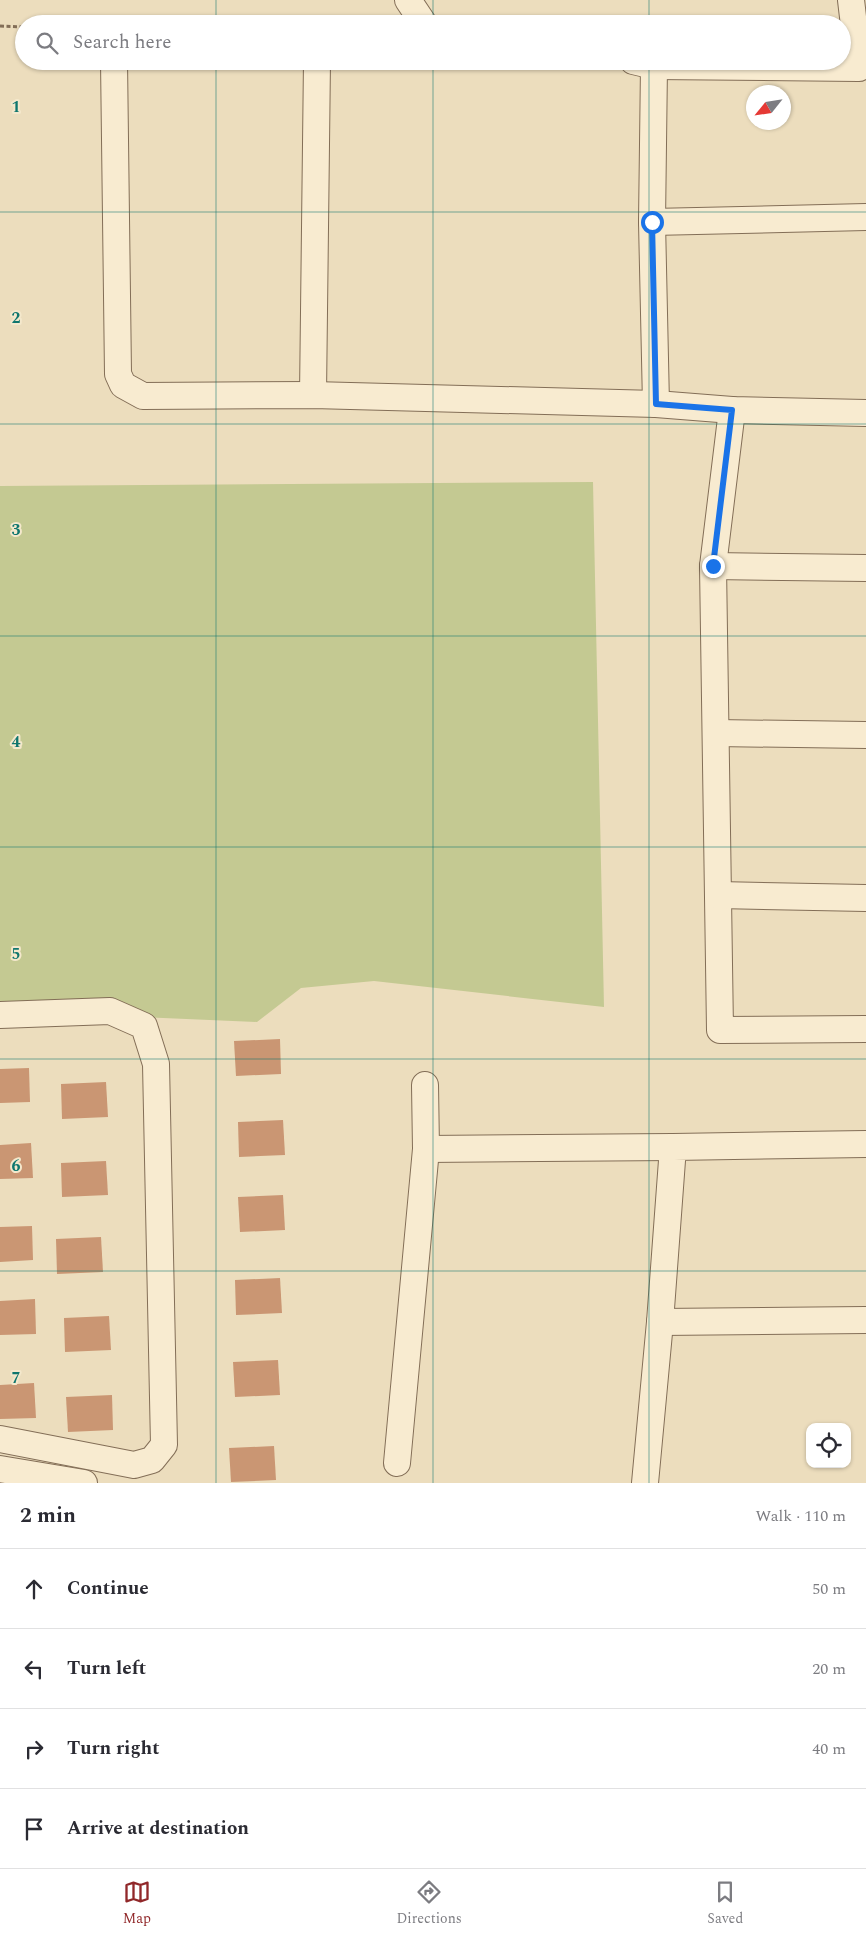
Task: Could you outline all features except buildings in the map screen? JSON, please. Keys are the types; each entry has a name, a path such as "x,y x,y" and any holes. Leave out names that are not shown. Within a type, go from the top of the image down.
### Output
{"street":[{"path":"408,0 418,15"},
{"path":"851,0 862,68"},
{"path":"114,70 118,374 123,385 143,396 313,395 656,404 732,410 866,413"},
{"path":"313,395 317,70"},
{"path":"644,70 652,222 656,404"},
{"path":"652,222 866,217"},
{"path":"732,410 713,566 720,1030 866,1029"},
{"path":"713,566 866,568"},
{"path":"716,733 866,735"},
{"path":"718,895 866,898"},
{"path":"0,1015 110,1011 144,1026 156,1064 164,1445 152,1460 134,1465 0,1439"},
{"path":"396,1463 426,1149 426,1085"},
{"path":"426,1149 866,1144"},
{"path":"645,1483 660,1322 673,1147"},
{"path":"660,1322 866,1320"},
{"path":"0,1468 84,1483"}],"path":[{"path":"0,26 15,27"}],"green space":[{"path":"593,482 604,1007 374,981 301,988 257,1022 0,1011 0,486"}],"route":[{"path":"652,222 656,404 732,410 713,566"}]}
